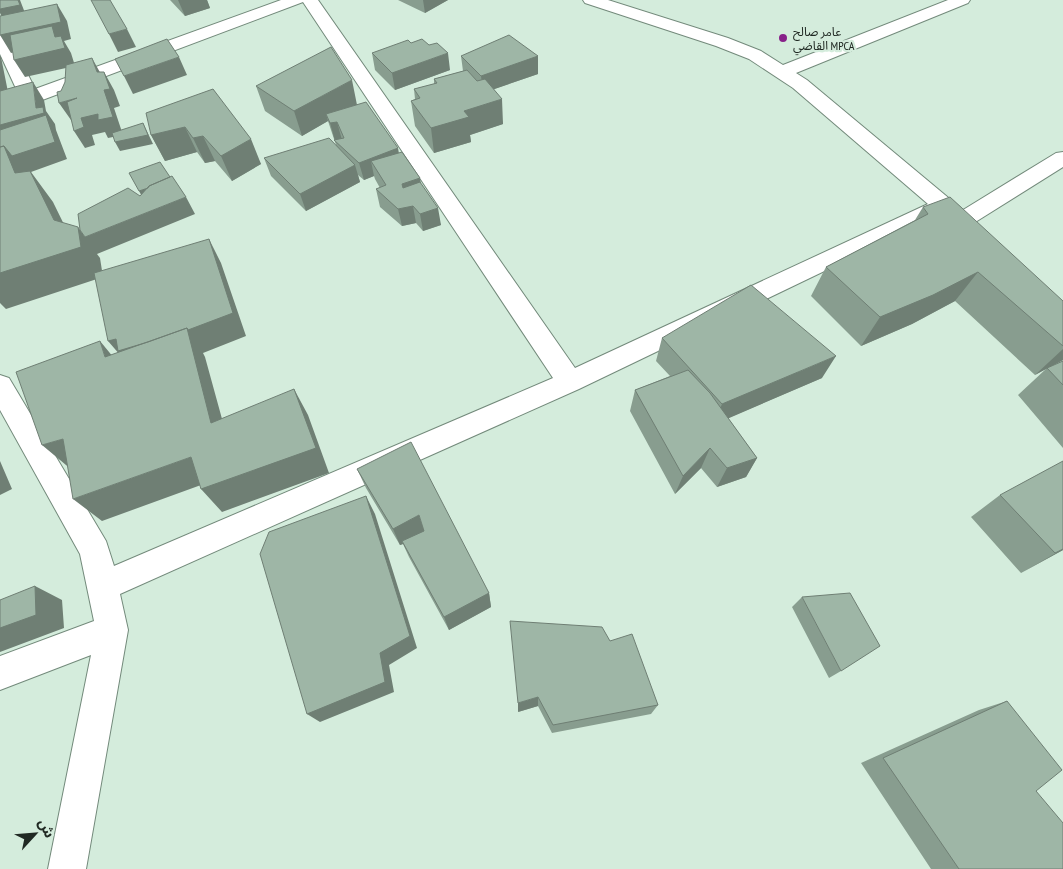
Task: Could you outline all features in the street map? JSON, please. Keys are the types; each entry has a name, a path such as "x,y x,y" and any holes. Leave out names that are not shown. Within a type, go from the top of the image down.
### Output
{"street":[{"path":"0,108 296,0"},
{"path":"310,0 570,382"},
{"path":"591,0 722,42 755,55 800,84 960,220"},
{"path":"783,72 962,0"},
{"path":"0,36 30,98"},
{"path":"102,586 570,382 960,220 1063,158"},
{"path":"0,386 95,551 112,630 68,869"},
{"path":"0,673 112,630"}],"building":[{"path":"0,0 18,0 20,5 0,9"},
{"path":"91,0 110,0 127,29 109,34"},
{"path":"57,4 61,22 0,35 0,16"},
{"path":"52,26 55,37 61,36 65,48 14,60 10,35"},
{"path":"509,35 538,56 481,76 461,56"},
{"path":"167,39 179,57 124,76 115,59"},
{"path":"422,39 429,45 437,43 448,53 392,73 372,53 408,40 411,43"},
{"path":"331,47 352,80 294,111 256,86"},
{"path":"92,58 97,72 104,72 110,89 104,90 113,117 98,120 98,114 81,118 84,127 74,131 67,102 77,98 59,103 57,92 61,91 65,82 66,65"},
{"path":"467,70 477,81 485,79 502,99 464,111 469,117 431,128 411,101 420,98 414,89 437,83 434,79"},
{"path":"33,82 36,108 43,107 44,113 0,125 0,91"},
{"path":"213,89 251,139 221,156 203,136 193,138 185,127 151,135 146,113"},
{"path":"366,102 398,148 359,163 334,140 344,138 337,122 330,123 326,114"},
{"path":"46,115 55,142 12,156 4,146 0,147 0,130"},
{"path":"143,123 148,135 115,142 112,133"},
{"path":"329,138 355,165 300,194 264,158"},
{"path":"4,146 15,173 30,171 54,220 78,227 81,247 0,273 0,147"},
{"path":"402,152 420,178 402,184 403,188 420,182 438,208 420,214 413,206 398,209 376,189 386,185 371,161"},
{"path":"160,162 170,177 139,191 129,173"},
{"path":"172,176 186,197 85,237 80,230 78,214 128,188 140,196 149,186"},
{"path":"950,197 1063,301 1063,346 978,272 933,295 880,317 826,267 928,214 923,207"},
{"path":"209,239 233,313 188,330 187,328 118,351 116,339 108,341 94,273"},
{"path":"751,285 836,356 722,404 662,338"},
{"path":"187,328 211,423 294,389 316,448 201,489 191,457 73,499 63,439 42,445 16,372 100,341 105,357"},
{"path":"1063,361 1063,385 1047,368"},
{"path":"688,370 710,393 757,458 727,468 710,448 683,476 635,390"},
{"path":"411,442 489,593 444,617 402,541 424,531 419,515 393,529 357,469"},
{"path":"1063,461 1063,549 1055,553 1000,495"},
{"path":"366,496 410,636 380,653 385,682 307,714 260,554 269,532"},
{"path":"35,586 36,615 0,628 0,600"},
{"path":"850,593 880,646 841,671 802,597"},
{"path":"510,621 602,627 610,641 632,634 658,705 553,725 538,697 518,703"},
{"path":"1007,701 1062,770 1036,791 1063,823 1063,869 959,869 883,758"}],"place":[{"name":"عامر صالح القاضي MPCA","path":"783,38"}]}
